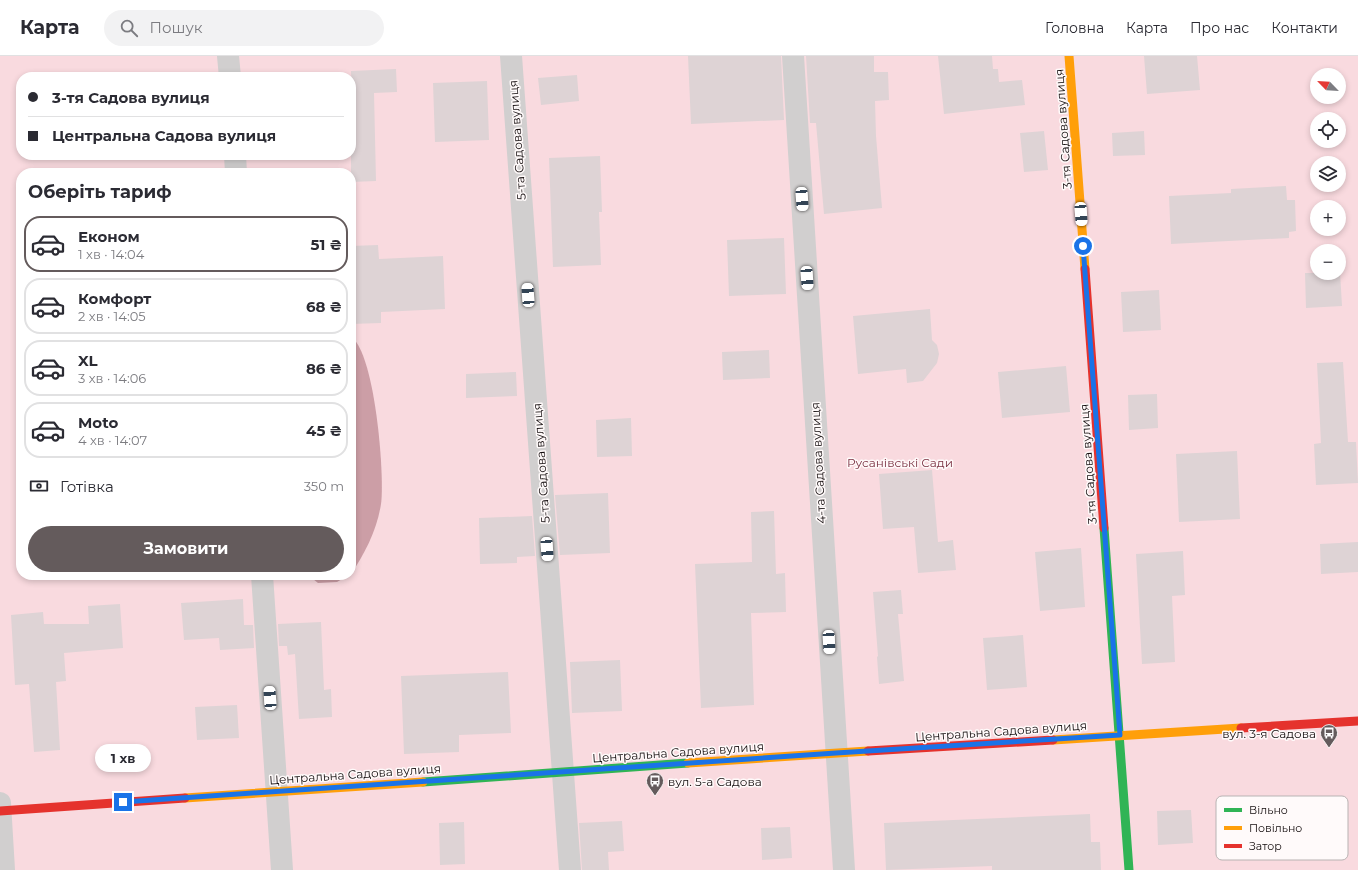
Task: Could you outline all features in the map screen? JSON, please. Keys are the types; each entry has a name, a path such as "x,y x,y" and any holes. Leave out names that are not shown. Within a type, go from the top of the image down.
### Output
{"main road":[{"name":"3-тя Садова вулиця","path":"1069,56 1129,870"},
{"name":"Центральна Садова вулиця","path":"0,811 836,753 1358,722"}],"street":[{"path":"228,56 230,72"},
{"name":"5-та Садова вулиця","path":"511,56 570,870"},
{"name":"4-та Садова вулиця","path":"793,56 844,870"},
{"path":"262,580 282,870"},
{"path":"0,803 4,870"}],"green space":[{"name":"Русанівські Сади","path":"0,56 1358,56 1358,870 0,870"}],"shaded area":[{"path":"356,343 366,365 372,389 380,443 382,489 377,523 356,566"},
{"path":"314,580 340,580 337,582 318,583"}],"building":[{"path":"688,56 781,56 784,120 691,124"},
{"path":"806,56 874,56 874,72 888,72 889,100 875,101 876,136 882,208 824,214 816,123 810,123"},
{"path":"938,56 992,56 993,69 998,69 999,82 1022,80 1025,105 944,114"},
{"path":"1144,56 1197,56 1200,90 1147,94"},
{"path":"396,69 397,92 374,93 376,181 356,182 356,168 351,168 351,160 356,160 356,72 351,71"},
{"path":"577,75 579,101 541,105 538,78"},
{"path":"487,81 489,140 435,142 433,83"},
{"path":"1044,131 1048,170 1024,172 1020,133"},
{"path":"1144,131 1145,155 1113,156 1112,133"},
{"path":"600,156 602,212 599,212 601,265 553,267 549,158"},
{"path":"1286,186 1287,200 1295,200 1296,231 1289,232 1289,238 1171,244 1169,196 1231,193 1231,189"},
{"path":"784,238 786,294 729,296 727,240"},
{"path":"378,245 379,259 443,256 445,309 381,312 381,323 356,324 356,246"},
{"path":"1305,273 1310,273 1310,280 1340,280 1342,306 1306,308"},
{"path":"1159,290 1161,330 1123,332 1121,292"},
{"path":"930,309 932,340 937,345 939,354 937,363 923,381 907,383 906,369 858,374 853,316"},
{"path":"769,350 770,378 723,380 722,352"},
{"path":"1343,362 1348,442 1356,442 1358,483 1316,485 1314,444 1321,443 1317,363"},
{"path":"1066,366 1070,412 1002,418 998,372"},
{"path":"516,372 517,396 466,398 466,374"},
{"path":"1157,394 1158,428 1129,430 1128,395"},
{"path":"631,418 632,456 597,457 596,420"},
{"path":"1237,451 1240,519 1179,522 1176,454"},
{"path":"932,470 938,542 953,540 956,570 918,573 914,527 883,529 879,474"},
{"path":"608,493 610,553 560,555 555,495"},
{"path":"774,511 776,574 785,573 786,612 751,613 754,705 701,708 695,564 752,562 751,512"},
{"path":"532,516 535,556 517,557 517,563 480,564 479,518"},
{"path":"1358,542 1358,572 1321,574 1320,544"},
{"path":"1081,548 1085,607 1040,611 1035,552"},
{"path":"1183,551 1185,595 1172,596 1175,662 1142,664 1136,554"},
{"path":"901,590 903,614 898,614 904,681 879,684 873,592"},
{"path":"243,599 244,625 253,625 254,648 220,650 219,638 184,640 181,603"},
{"path":"120,604 123,648 64,653 66,681 56,682 60,750 34,752 29,684 15,685 11,615 43,612 44,624 89,624 88,606"},
{"path":"321,622 324,690 331,689 332,717 299,719 295,654 288,655 287,646 279,646 278,624"},
{"path":"1023,635 1027,687 987,690 983,638"},
{"path":"620,660 622,711 572,713 570,662"},
{"path":"508,672 511,733 459,735 459,752 404,754 401,676"},
{"path":"237,705 239,738 197,740 195,707"},
{"path":"1191,810 1193,843 1158,845 1157,811"},
{"path":"1090,814 1091,842 1100,842 1101,870 992,870 992,866 886,870 884,823"},
{"path":"622,821 624,851 608,852 609,870 582,870 579,823"},
{"path":"464,822 465,864 440,865 439,823"},
{"path":"790,827 792,858 762,860 761,828"}],"traffic: fast":[{"path":"1104,528 1129,870"},
{"path":"423,782 688,763"}],"traffic: slow":[{"path":"1069,56 1085,269"},
{"path":"1053,740 1241,728"},
{"path":"688,763 868,751"},
{"path":"185,798 423,782"}],"traffic: jam":[{"path":"1085,269 1104,528"},
{"path":"1241,728 1358,721"},
{"path":"868,751 1053,740"},
{"path":"0,811 185,798"}],"place":[{"name":"вул. 3-я Садова","path":"1329,748"},
{"name":"вул. 5-а Садова","path":"655,796"}],"route":[{"path":"123,802 1120,735 1083,246"}]}
